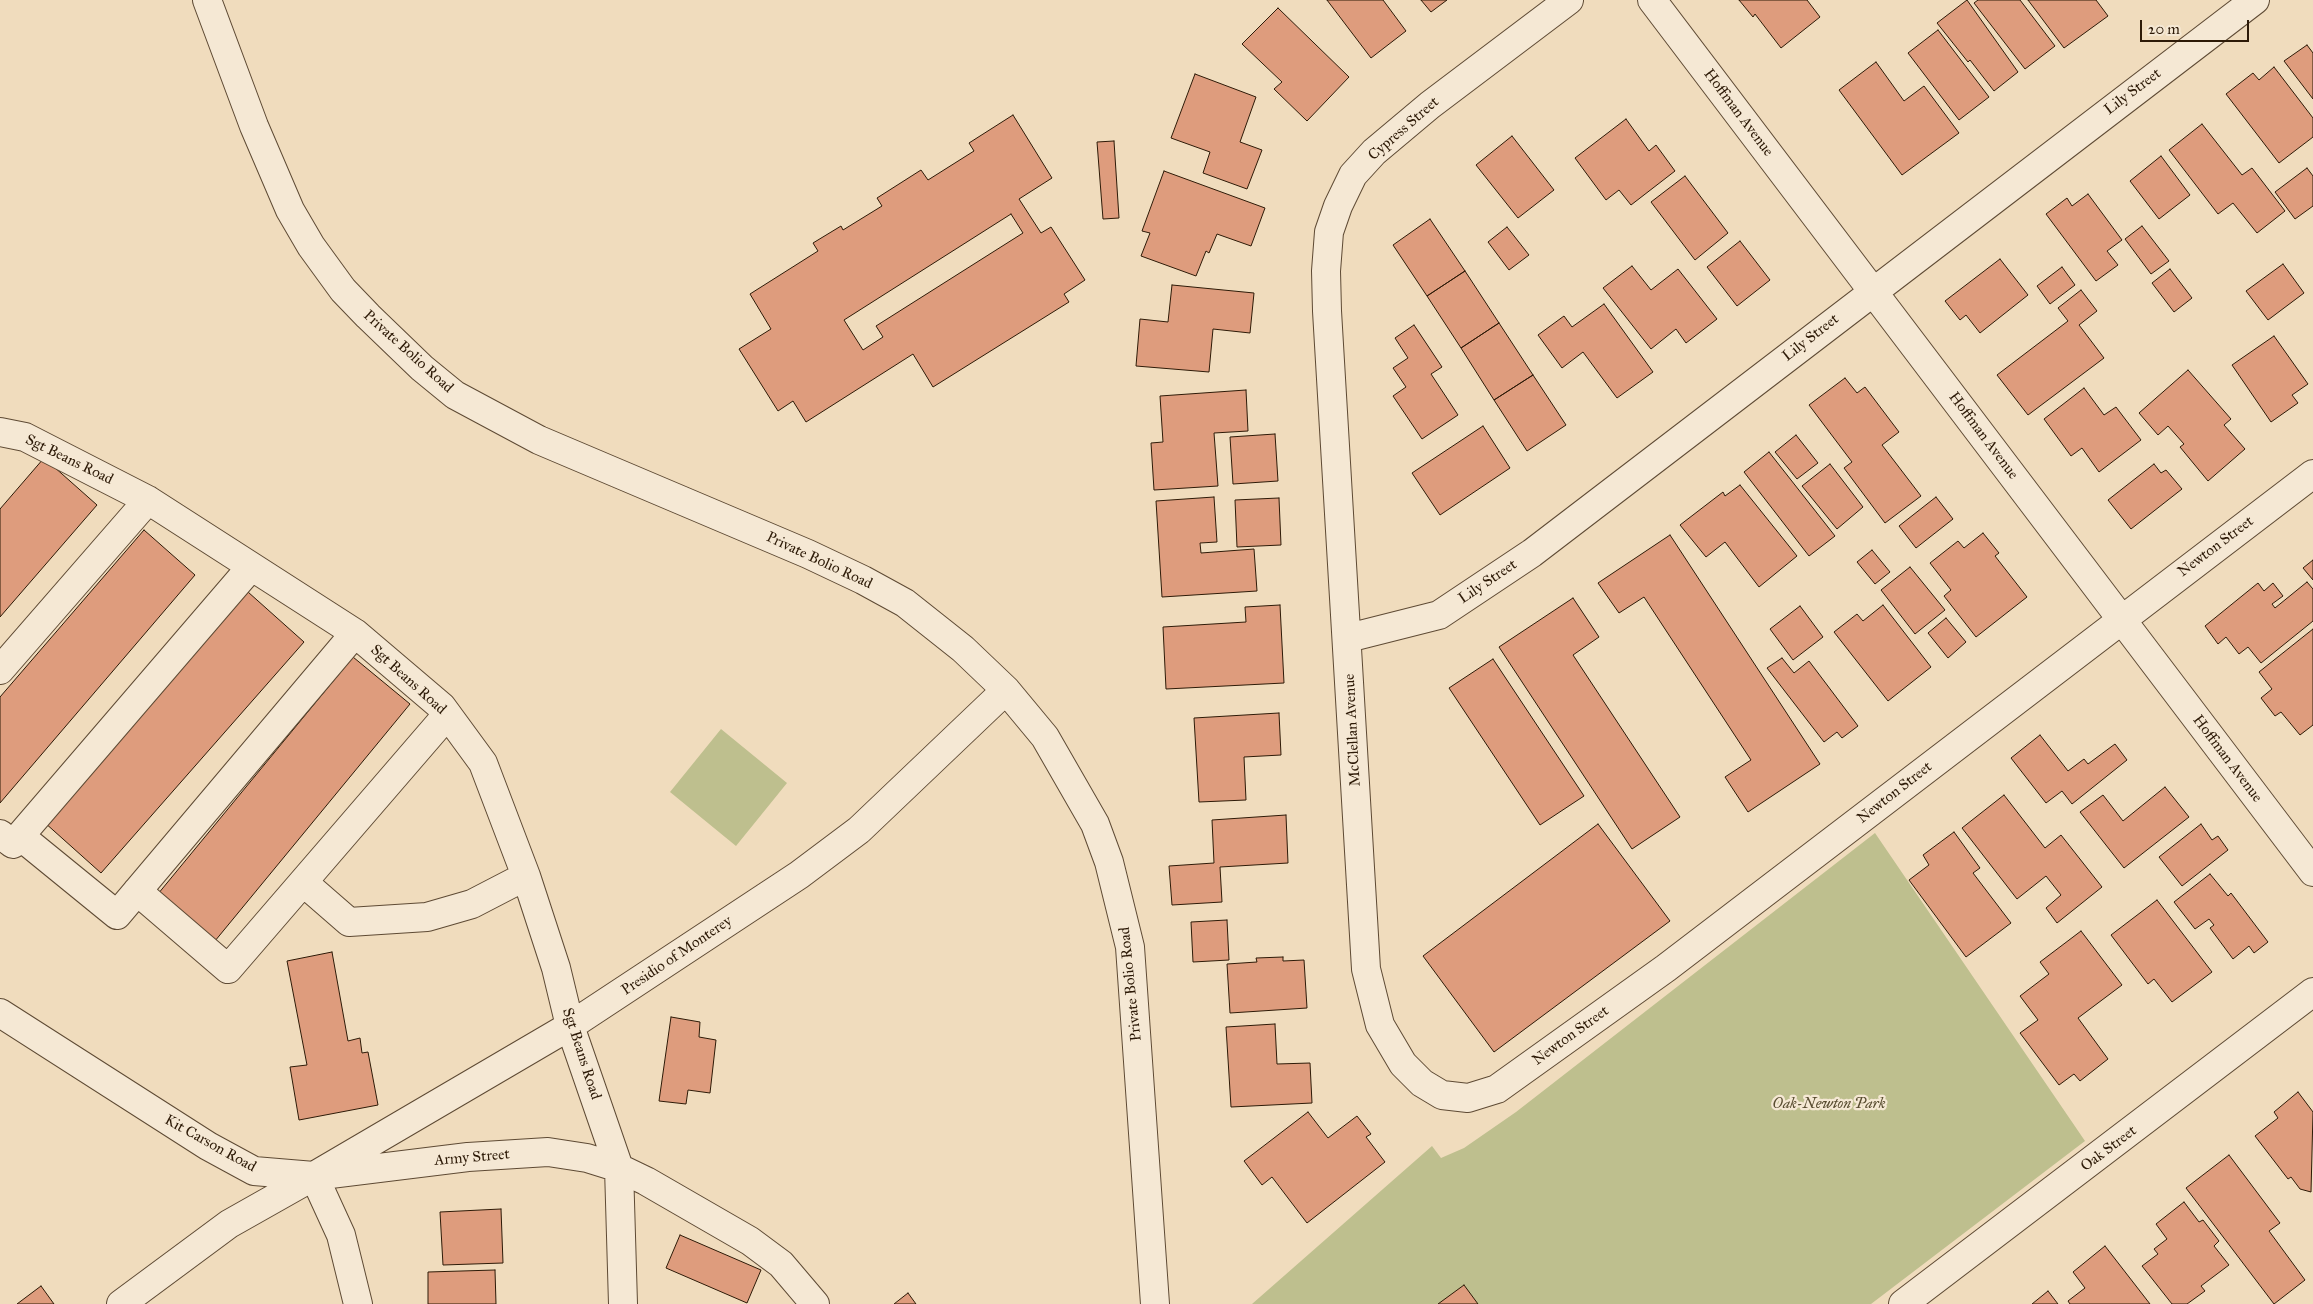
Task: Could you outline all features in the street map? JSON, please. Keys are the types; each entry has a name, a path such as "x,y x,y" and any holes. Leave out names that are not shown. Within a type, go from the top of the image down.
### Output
{"street":[{"name":"Private Bolio Road","path":"208,0 254,126 290,210 311,246 343,290 422,368 456,395 538,440 863,580 904,603 937,627 1006,690 1045,737 1087,808 1109,862 1130,947 1155,1304"},
{"name":"Cypress Street","path":"1327,311 1326,271 1329,232 1338,206 1353,175 1401,128 1569,0"},
{"name":"Hoffman Avenue","path":"1652,0 2313,872"},
{"name":"Lily Street","path":"1348,638 1439,615 1524,558 2255,0"},
{"name":"McClellan Avenue","path":"1327,311 1348,638 1366,969 1380,1025 1403,1064 1422,1083 1442,1095 1468,1098"},
{"name":"Sgt Beans Road","path":"0,432 25,437 148,500 355,634 442,707 483,763 526,876 556,968 570,1026 620,1168 622,1304"},
{"name":"Newton Street","path":"1468,1098 1497,1089 1666,968 2313,474"},
{"path":"0,670 148,500"},
{"path":"251,568 10,835 117,915 355,634"},
{"name":"Presidio of Monterey","path":"314,1176 570,1026 799,874 859,830 1006,690"},
{"path":"137,891 228,969 448,715"},
{"path":"303,882 349,922 427,917 472,904 526,876"},
{"name":"Oak Street","path":"1903,1304 2313,992"},
{"name":"Kit Carson Road","path":"0,1013 200,1141 254,1171 314,1176"},
{"name":"Army Street","path":"121,1304 229,1224 314,1176 468,1157 548,1152 587,1158 620,1168 750,1241 781,1264 815,1304"},
{"path":"314,1176 341,1235 358,1304"}],"green space":[{"path":"721,729 787,783 736,846 670,792"},
{"name":"Oak-Newton Park","path":"1875,833 2085,1141 1871,1304 1252,1304 1432,1146 1441,1158 1464,1148 1516,1112"}],"building":[{"path":"1327,0 1383,0 1406,31 1371,58"},
{"path":"1421,0 1447,0 1431,12"},
{"path":"1739,0 1807,0 1820,17 1781,48 1755,14 1753,17"},
{"path":"1967,0 2018,72 1994,91 1970,60 1968,62 1937,23"},
{"path":"1978,0 2020,0 2055,46 2025,69 1974,3"},
{"path":"2028,0 2096,0 2108,16 2064,48"},
{"path":"1278,8 1349,77 1307,121 1274,89 1282,82 1242,44"},
{"path":"1938,30 1989,97 1959,120 1908,53"},
{"path":"2307,45 2313,53 2313,99 2284,61"},
{"path":"1876,62 1904,101 1924,86 1959,133 1902,175 1839,90"},
{"path":"2274,67 2313,118 2313,137 2279,163 2226,94 2253,73 2259,80"},
{"path":"1195,74 1256,97 1240,142 1262,150 1247,189 1203,173 1210,152 1171,138"},
{"path":"1013,115 1052,178 1019,199 1041,233 1051,227 1085,280 1064,294 1069,302 933,387 913,354 806,422 793,401 778,411 739,349 771,329 750,294 818,251 813,243 841,226 843,230 882,206 877,198 921,170 928,180 974,151 969,143","holes":["1011,214 1023,233 876,326 883,337 863,350 844,320"]},
{"path":"1626,119 1649,151 1656,145 1675,171 1631,205 1619,190 1606,200 1575,158"},
{"path":"2202,124 2242,175 2252,168 2285,211 2257,233 2233,203 2218,214 2169,150"},
{"path":"1512,136 1554,190 1518,218 1476,165"},
{"path":"1114,141 1119,218 1103,219 1097,142"},
{"path":"2161,156 2190,195 2159,219 2130,181"},
{"path":"2307,168 2313,176 2313,206 2295,219 2275,192"},
{"path":"1164,171 1265,208 1251,246 1217,234 1209,253 1206,251 1196,276 1141,256 1150,233 1142,231"},
{"path":"1685,176 1728,233 1695,260 1651,202"},
{"path":"2088,194 2122,240 2107,251 2118,265 2096,281 2046,214 2067,198 2072,206"},
{"path":"1430,219 1465,271 1427,296 1393,245"},
{"path":"2142,226 2169,261 2151,274 2125,239"},
{"path":"1507,227 1529,255 1509,270 1488,242"},
{"path":"1740,241 1770,280 1737,306 1707,267"},
{"path":"2000,259 2028,295 1980,333 1966,315 1960,320 1945,301"},
{"path":"2283,264 2304,293 2268,320 2246,291"},
{"path":"1632,266 1651,290 1678,269 1717,319 1686,343 1676,329 1651,349 1603,288"},
{"path":"2062,267 2075,285 2050,304 2037,286"},
{"path":"2170,269 2192,298 2174,312 2152,283"},
{"path":"1465,271 1499,323 1461,348 1427,296"},
{"path":"1172,285 1254,293 1250,333 1213,329 1209,372 1136,366 1140,319 1168,322"},
{"path":"2081,290 2097,311 2079,325 2104,358 2028,415 1997,375 2068,321 2058,308"},
{"path":"1604,304 1653,372 1617,398 1583,352 1562,368 1538,335 1564,316 1572,327"},
{"path":"1499,323 1533,375 1494,400 1461,348"},
{"path":"1414,325 1442,367 1431,374 1458,415 1422,439 1393,396 1406,387 1393,368 1408,358 1395,338"},
{"path":"2274,336 2308,384 2292,395 2298,403 2271,422 2232,365"},
{"path":"2188,370 2231,419 2224,425 2245,449 2208,481 2180,447 2184,444 2168,426 2158,435 2139,413"},
{"path":"1533,375 1566,425 1527,451 1494,400"},
{"path":"1845,378 1857,393 1865,387 1899,432 1882,445 1921,496 1885,523 1844,468 1852,462 1809,405"},
{"path":"2084,388 2104,415 2116,407 2141,440 2099,472 2082,448 2071,456 2044,419"},
{"path":"1246,390 1248,431 1214,433 1218,486 1154,490 1151,443 1163,442 1160,396"},
{"path":"1483,426 1510,468 1440,515 1412,473"},
{"path":"1275,434 1278,481 1233,484 1230,437"},
{"path":"1796,435 1818,463 1797,479 1775,452"},
{"path":"1769,452 1835,536 1809,556 1744,472"},
{"path":"44,458 97,505 0,617 0,509"},
{"path":"1830,464 1863,507 1837,529 1802,486"},
{"path":"2154,464 2161,473 2166,470 2182,489 2131,529 2108,500"},
{"path":"1740,485 1797,556 1759,587 1725,542 1706,557 1680,525 1723,492 1725,496"},
{"path":"1214,497 1217,542 1200,543 1201,553 1254,549 1257,591 1162,597 1156,501"},
{"path":"1936,497 1953,519 1916,548 1899,526"},
{"path":"1279,498 1281,545 1237,547 1235,500"},
{"path":"144,530 195,575 0,803 0,697"},
{"path":"1983,533 1999,553 1995,556 2027,597 1976,637 1944,596 1951,590 1930,563 1958,541 1964,548"},
{"path":"1670,535 1820,764 1748,812 1725,777 1751,760 1644,597 1619,613 1598,583"},
{"path":"1872,550 1890,572 1875,584 1857,562"},
{"path":"2313,560 2313,580 2303,568"},
{"path":"1910,567 1945,610 1915,634 1881,590"},
{"path":"2307,582 2313,589 2313,621 2261,663 2248,647 2239,654 2226,637 2218,644 2205,626 2258,583 2264,591 2273,583 2283,596 2272,604 2275,608"},
{"path":"248,592 304,642 101,873 44,822"},
{"path":"1573,598 1599,637 1573,655 1680,817 1632,849 1499,647"},
{"path":"1280,605 1284,683 1166,689 1163,627 1246,622 1245,607"},
{"path":"1883,605 1931,667 1888,701 1834,632 1857,614 1863,621"},
{"path":"1800,606 1823,637 1793,660 1770,629"},
{"path":"1946,618 1966,642 1948,658 1928,633"},
{"path":"2313,629 2313,725 2300,735 2281,712 2275,716 2261,698 2272,689 2259,672"},
{"path":"353,657 410,704 210,947 153,900"},
{"path":"1782,658 1794,673 1809,661 1858,726 1842,738 1837,732 1824,742 1767,668"},
{"path":"1493,659 1584,796 1540,825 1449,688"},
{"path":"1279,713 1281,755 1244,757 1246,800 1199,802 1194,718"},
{"path":"2040,735 2068,771 2084,759 2088,764 2115,744 2127,760 2072,804 2062,791 2046,803 2011,758"},
{"path":"2165,787 2189,817 2124,868 2080,812 2103,795 2123,821"},
{"path":"2004,795 2045,848 2061,835 2102,887 2057,923 2046,908 2061,895 2046,876 2017,899 1962,828"},
{"path":"1286,815 1288,863 1220,867 1222,902 1172,905 1169,866 1214,863 1212,820"},
{"path":"1598,824 1670,921 1494,1052 1423,956"},
{"path":"2201,824 2212,840 2218,836 2228,850 2182,886 2159,857"},
{"path":"1954,832 1980,868 1973,873 2011,923 1966,957 1909,880 1929,865 1923,855"},
{"path":"2210,874 2228,896 2231,893 2268,942 2254,953 2249,946 2233,959 2210,928 2214,925 2209,919 2195,929 2174,902"},
{"path":"2157,900 2212,972 2172,1002 2154,979 2148,984 2111,935"},
{"path":"1227,920 1229,960 1193,962 1191,922"},
{"path":"2081,931 2122,985 2078,1018 2108,1059 2080,1081 2074,1074 2059,1085 2020,1033 2038,1020 2020,996 2049,974 2040,962"},
{"path":"332,952 348,1041 360,1038 362,1053 368,1052 378,1105 299,1120 290,1067 307,1065 287,961"},
{"path":"1283,957 1283,961 1304,960 1307,1008 1230,1013 1227,964 1257,962 1256,958"},
{"path":"671,1017 700,1022 699,1037 716,1040 710,1093 688,1090 686,1104 659,1101"},
{"path":"1275,1024 1277,1064 1310,1063 1312,1103 1231,1107 1226,1027"},
{"path":"2298,1092 2313,1112 2311,1192 2300,1189 2291,1177 2288,1179 2255,1136 2278,1118 2274,1112"},
{"path":"1308,1112 1328,1138 1357,1116 1371,1134 1366,1137 1385,1162 1307,1223 1272,1177 1262,1185 1244,1161"},
{"path":"2229,1155 2280,1223 2269,1231 2305,1280 2274,1304 2186,1188"},
{"path":"2184,1202 2199,1222 2203,1220 2219,1241 2214,1246 2229,1265 2201,1286 2205,1291 2187,1304 2172,1304 2142,1266 2158,1254 2154,1249 2167,1239 2156,1224"},
{"path":"501,1209 503,1263 443,1265 440,1212"},
{"path":"680,1235 761,1270 747,1303 666,1268"},
{"path":"2105,1246 2150,1304 2070,1304 2068,1301 2085,1288 2073,1272"},
{"path":"495,1270 496,1304 428,1304 428,1272"},
{"path":"1464,1285 1478,1304 1438,1304"},
{"path":"41,1286 54,1304 17,1304"},
{"path":"2048,1291 2058,1304 2032,1304"},
{"path":"908,1293 916,1304 894,1304"}]}
